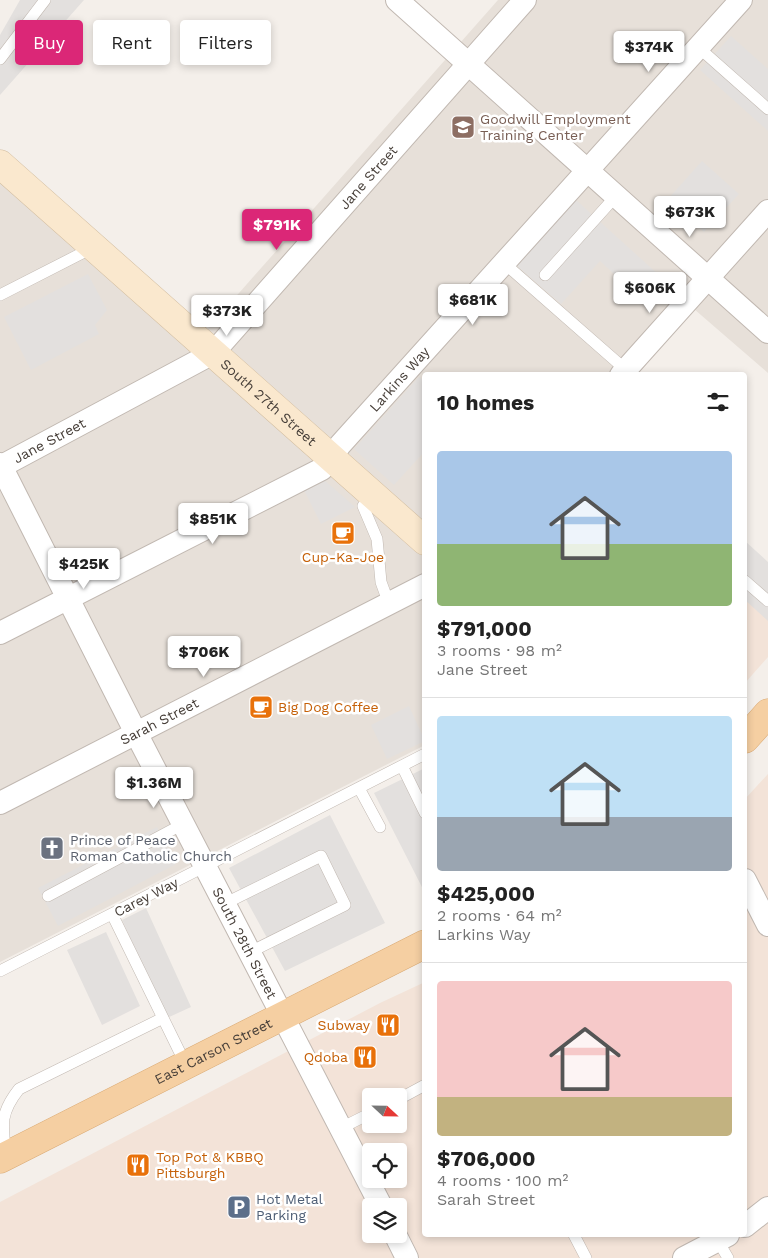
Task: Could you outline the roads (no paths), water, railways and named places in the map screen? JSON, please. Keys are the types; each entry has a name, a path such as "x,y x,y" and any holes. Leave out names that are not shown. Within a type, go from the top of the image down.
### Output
{"main road":[{"path":"747,737 768,713"},
{"name":"East Carson Street","path":"3,1157 422,946"}],"street":[{"path":"397,0 768,332"},
{"name":"Jane Street","path":"0,466 213,353 525,0"},
{"name":"Larkins Way","path":"0,633 322,469 740,0"},
{"name":"South 27th Street","path":"0,164 422,538"},
{"path":"624,372 768,211"},
{"name":"South 28th Street","path":"0,466 377,1198"},
{"name":"Sarah Street","path":"0,802 422,588"},
{"path":"747,884 768,925"},
{"path":"747,1224 768,1208"},
{"path":"400,1243 407,1258"},
{"path":"684,1258 725,1244"}],"lane":[{"path":"0,59 45,0"},
{"path":"698,47 768,109"},
{"path":"544,275 615,196"},
{"path":"0,295 94,247"},
{"path":"504,263 624,372"},
{"path":"373,495 363,506 378,539 380,582 389,604"},
{"path":"747,583 768,601"},
{"name":"Carey Way","path":"0,971 422,756"},
{"path":"402,766 422,806"},
{"path":"360,788 380,826"},
{"path":"48,896 183,824"},
{"path":"224,904 321,856 345,905 250,952"},
{"path":"112,914 186,1065"},
{"path":"3,1157 1,1115 8,1100 19,1089 163,1018"},
{"path":"408,1094 422,1088"},
{"path":"341,1128 362,1117"},
{"path":"575,1237 586,1258"}],"place":[{"name":"Goodwill Employment Training Center","path":"463,127"},
{"name":"Cup-Ka-Joe","path":"343,533"},
{"name":"Big Dog Coffee","path":"261,707"},
{"name":"Prince of Peace Roman Catholic Church","path":"52,848"},
{"name":"Subway","path":"388,1025"},
{"name":"Qdoba","path":"365,1057"},
{"name":"Top Pot & KBBQ Pittsburgh","path":"138,1165"},
{"name":"Hot Metal Parking","path":"239,1207"}]}
